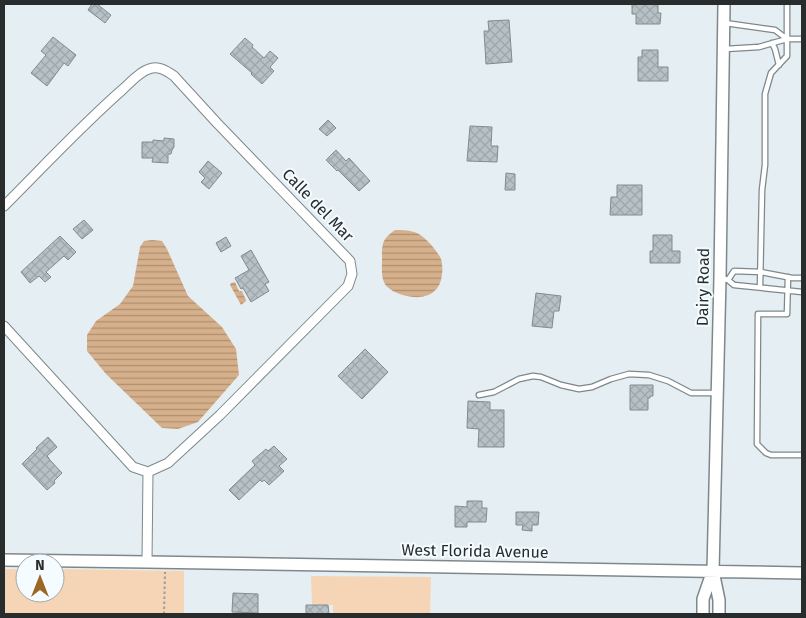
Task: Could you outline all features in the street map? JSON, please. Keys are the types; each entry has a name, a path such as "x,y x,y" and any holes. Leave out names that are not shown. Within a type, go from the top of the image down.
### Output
{"street":[{"name":"Dairy Road","path":"719,614 719,600 713,571 717,393 724,279 724,4"},
{"name":"Calle del Mar","path":"4,206 107,104 149,68 158,68 174,76 350,260 352,274 348,286 220,414 168,462 148,472"},
{"path":"4,326 133,467 148,472 147,562"},
{"name":"West Florida Avenue","path":"4,560 802,573"},
{"name":"Dairy Road","path":"703,614 703,599 713,571"}],"lane":[{"path":"760,287 762,190 765,165 765,94 771,73 787,56 787,4"},
{"path":"724,23 775,30 787,39"},
{"path":"724,49 759,46 787,39 802,39"},
{"path":"772,43 779,64"},
{"path":"802,278 761,272 734,271 724,279 734,285 802,292"},
{"path":"788,277 787,314 758,314 757,444 766,453 771,455 802,455"},
{"path":"479,395 494,392 519,379 533,376 579,389 592,387 629,374 649,375 668,381 691,393 717,393"}],"path":[{"path":"164,614 165,562"}],"shaded area":[{"path":"395,230 418,233 439,255 442,262 442,274 440,283 431,293 425,296 410,297 395,292 388,288 385,283 382,277 383,246 387,236"},
{"path":"144,241 162,241 188,296 222,327 236,349 239,375 198,422 178,429 162,428 106,374 87,351 87,335 96,321 120,304 133,286 140,247"},
{"path":"235,282 246,300 241,305 230,285"},
{"path":"4,569 15,569 15,603 65,603 65,569 184,571 184,614 4,614"},
{"path":"311,576 431,577 430,614 333,614 333,605 312,605"}],"building":[{"path":"92,4 97,4 111,15 105,23 88,10"},
{"path":"632,4 658,4 658,13 661,13 660,24 636,24 636,14 632,14"},
{"path":"509,20 512,62 486,64 484,31 489,31 488,21"},
{"path":"53,37 76,55 68,66 64,63 47,86 31,73 46,55 41,51"},
{"path":"245,38 264,58 270,51 278,58 270,67 274,71 262,84 230,54"},
{"path":"642,50 658,50 658,67 668,67 668,81 638,81 638,57 642,57"},
{"path":"328,120 336,128 327,136 319,129"},
{"path":"470,126 492,127 491,146 498,146 497,162 467,161"},
{"path":"164,138 174,139 174,147 171,154 168,154 168,163 152,162 153,158 142,158 142,142 164,141"},
{"path":"336,150 346,161 349,158 370,181 359,191 326,160"},
{"path":"208,161 222,173 209,189 201,182 205,178 199,172"},
{"path":"506,173 515,174 515,190 505,190"},
{"path":"617,185 642,185 642,215 610,215 611,197 617,197"},
{"path":"84,220 93,230 82,239 73,229"},
{"path":"653,235 672,235 672,251 680,251 680,263 650,263 650,251 653,251"},
{"path":"60,236 76,252 68,260 64,256 46,272 51,277 45,282 39,276 30,283 21,272"},
{"path":"226,237 231,246 221,252 216,243"},
{"path":"251,250 269,282 265,284 269,291 251,302 235,278 249,270 241,256"},
{"path":"536,293 561,296 559,311 554,311 552,328 532,326"},
{"path":"365,349 388,372 362,399 338,376"},
{"path":"630,385 653,385 653,396 648,398 648,410 630,410"},
{"path":"468,401 490,402 490,410 504,410 504,447 478,447 479,429 467,428"},
{"path":"48,437 57,447 47,456 62,473 47,490 22,464"},
{"path":"274,446 287,459 279,466 284,471 269,485 264,480 262,482 260,480 239,500 229,490 255,465 252,461 266,449 268,451"},
{"path":"467,501 482,501 482,508 487,508 486,522 467,522 467,527 455,527 455,506 467,507"},
{"path":"516,512 539,512 538,525 532,525 532,531 522,530 523,525 516,525"},
{"path":"233,593 258,594 258,613 232,612"},
{"path":"306,605 328,605 329,614 306,614"}]}
